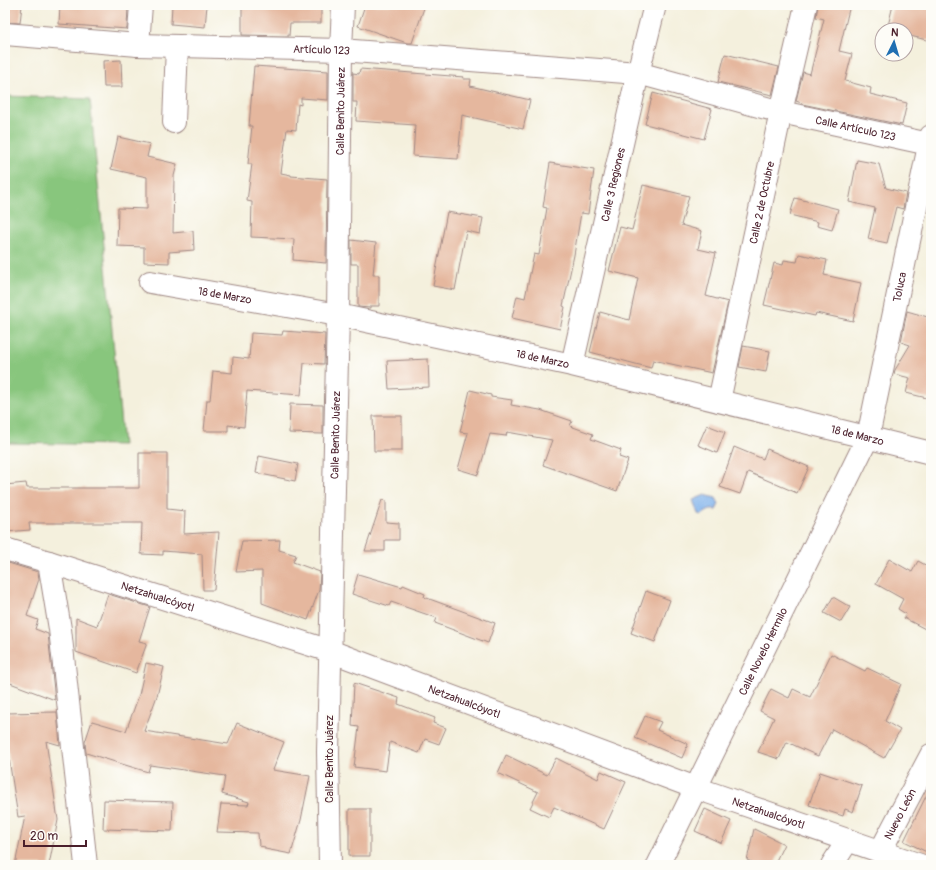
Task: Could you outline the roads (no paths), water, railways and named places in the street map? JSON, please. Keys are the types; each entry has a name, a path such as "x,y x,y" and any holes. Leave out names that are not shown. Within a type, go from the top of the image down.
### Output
{"street":[{"path":"138,45 141,5"},
{"name":"Calle Benito Juárez","path":"330,865 328,752 338,315 341,50 343,5"},
{"name":"Calle 3 Regiones","path":"572,365 638,73 655,5"},
{"name":"Calle 2 de Octubre","path":"719,401 781,112 806,5"},
{"name":"Artículo 123","path":"5,34 138,45 341,50 638,73 781,112"},
{"path":"174,122 178,46"},
{"name":"Calle Artículo 123","path":"781,112 930,142"},
{"name":"Toluca","path":"868,437 930,142"},
{"name":"18 de Marzo","path":"150,282 338,315 572,365 931,453"},
{"name":"Calle Novelo Hermilo","path":"658,865 868,437"},
{"name":"Netzahualcóyotl","path":"5,549 330,651 696,788 920,865"},
{"path":"49,562 60,629 86,865"},
{"name":"Nuevo León","path":"880,852 931,755"},
{"path":"832,865 848,840"}],"water":[{"path":"705,495 716,498 719,504 716,510 709,511 702,515 698,514 693,500"}]}
